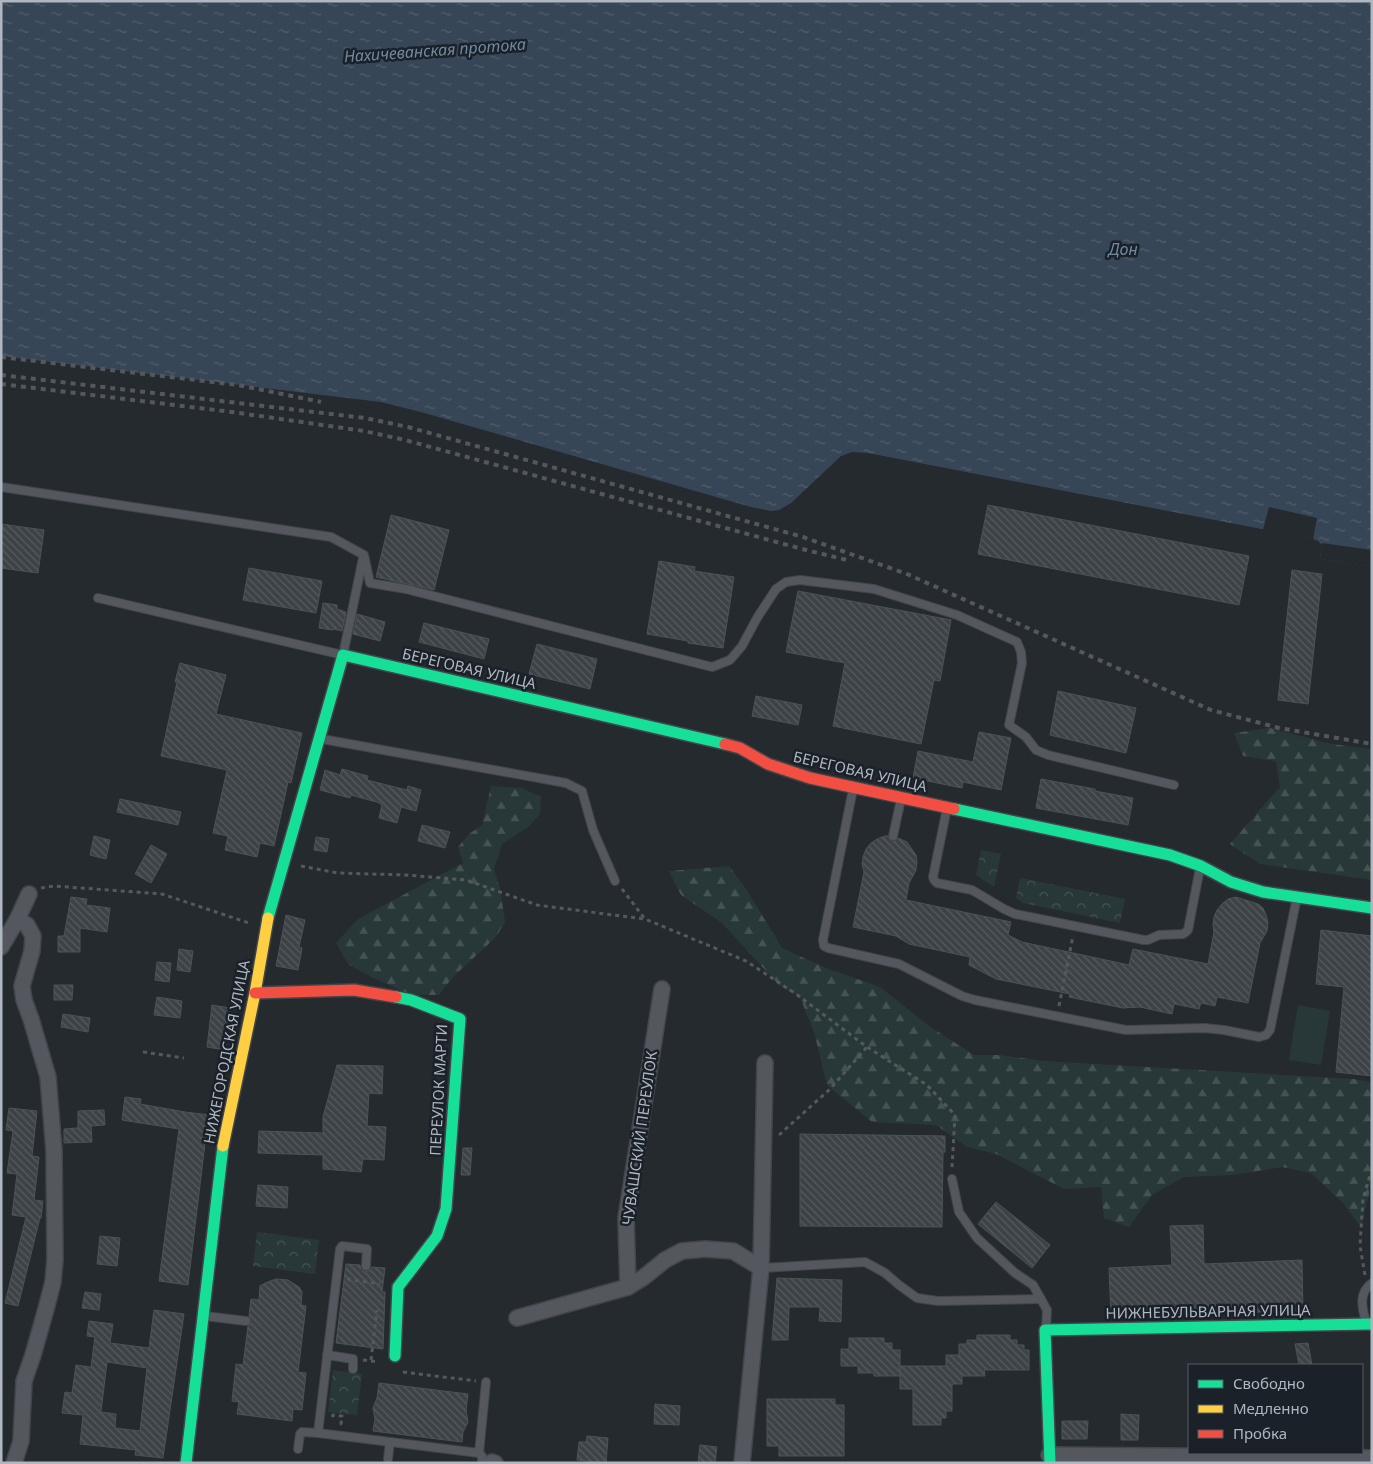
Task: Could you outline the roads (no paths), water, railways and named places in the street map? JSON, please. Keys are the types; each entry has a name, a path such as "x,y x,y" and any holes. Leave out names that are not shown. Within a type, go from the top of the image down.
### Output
{"street":[{"name":"НИЖЕГОРОДСКАЯ УЛИЦА","path":"186,1463 223,1144 255,993 269,914 320,739 342,655"},
{"name":"БЕРЕГОВАЯ УЛИЦА","path":"342,655 740,748 768,764 810,778 1170,855 1201,866 1246,892 1263,892 1372,908"},
{"path":"1,947 17,920 29,894"},
{"path":"14,1463 21,1441 24,1382 48,1300 55,1260 54,1151 48,1077 24,1000 22,986 32,951 33,936 27,925 17,920"},
{"name":"ЧУВАШСКИЙ ПЕРЕУЛОК","path":"628,1288 626,1218 662,989"},
{"name":"ПЕРЕУЛОК МАРТИ","path":"255,993 354,990 411,1000 460,1019 446,1209 437,1236 398,1287 395,1356"},
{"path":"742,1463 761,1268 765,1063"},
{"path":"517,1318 628,1288 665,1260 682,1251 705,1249 733,1251 761,1268"},
{"name":"НИЖНЕБУЛЬВАРНАЯ УЛИЦА","path":"1045,1330 1369,1324"},
{"path":"1045,1330 1050,1459 1372,1458"}],"lane":[{"path":"1,488 331,537 364,556 370,583 406,589 712,666 730,660 742,646 776,589 786,582 800,580 874,589 957,615 1017,642 1021,652 1022,663 1008,725 1026,738 1036,750 1048,755 1174,784"},
{"path":"98,598 342,655 364,556"},
{"path":"320,739 566,783 582,790 593,830 615,881"},
{"path":"854,788 823,940 824,946 899,964 969,998 1126,1030 1204,1028 1259,1037 1266,1035 1270,1030 1297,897"},
{"path":"894,836 901,798"},
{"path":"947,807 933,877 934,880 937,883 972,890 1010,912 1144,940 1159,935 1183,934 1186,932 1201,866"},
{"path":"952,1179 959,1212 977,1238 1015,1273 1033,1285 1047,1310 1045,1330"},
{"path":"318,1433 340,1249 342,1246 367,1249 366,1266"},
{"path":"761,1268 865,1262 886,1272 898,1285 916,1298 938,1301 1041,1299"},
{"path":"1369,1285 1361,1304 1369,1324"},
{"path":"203,1316 246,1321"},
{"path":"327,1355 353,1359 352,1369"},
{"path":"298,1449 302,1432 390,1442 486,1460 486,1382"},
{"path":"388,1459 390,1442"}],"water":[{"name":"Дон","path":"1,1 1372,1 1372,567 1320,559 1322,545 1313,539 868,453 852,452 841,456 791,503 779,510 771,511 751,507 381,402 1,356"}],"railway":[{"path":"1,357 238,385 321,402"},
{"path":"1,375 365,418 408,427 803,537 907,574 1211,710 1279,728 1372,744"},
{"path":"1,384 232,412 364,431 405,440 851,561"}],"water label":[{"name":"Нахичеванская протока","path":"435,50"}]}
